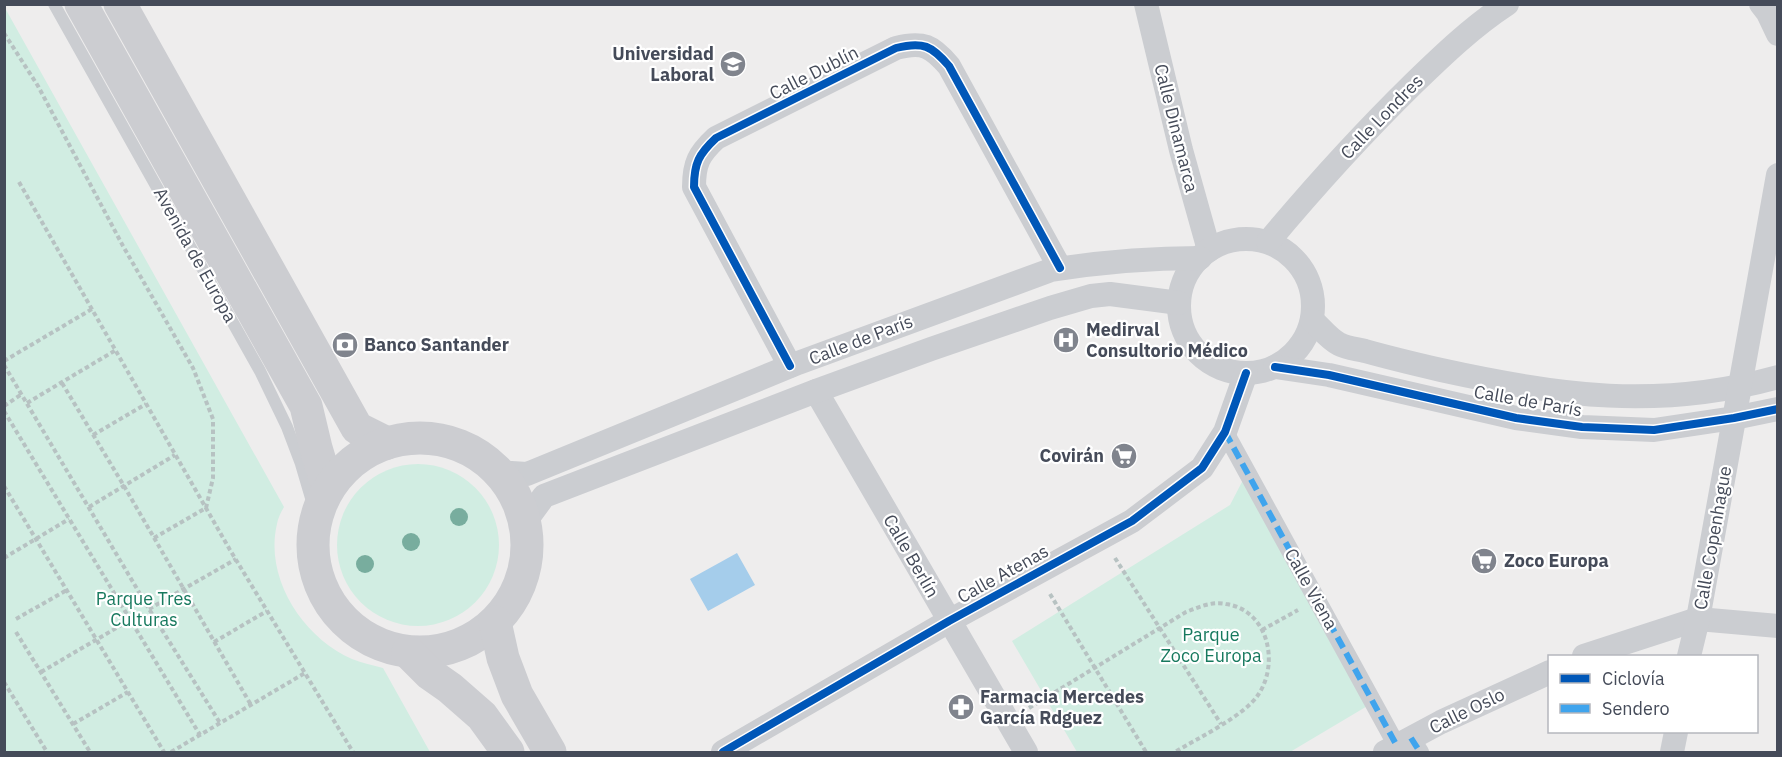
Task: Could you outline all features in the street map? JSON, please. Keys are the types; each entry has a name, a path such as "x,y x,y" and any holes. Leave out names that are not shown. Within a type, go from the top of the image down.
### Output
{"main road":[{"name":"Avenida de Europa","path":"81,4 306,406 315,448 322,501 312,546 317,577 330,605 351,628 378,644 408,652 440,651 469,640 495,622 512,600 523,576 527,549 525,522 515,495 498,472 475,453 447,441 417,438 387,443 364,453 344,469 322,501"},
{"path":"120,4 357,428 387,443"},
{"path":"495,622 503,658 517,695 550,753"},
{"path":"408,652 430,674 482,716 508,753"}],"street":[{"name":"Calle Dinamarca","path":"1146,4 1204,254"},
{"name":"Calle Londres","path":"1269,242 1312,189 1386,110 1460,38 1508,4"},
{"path":"1761,4 1778,34"},
{"name":"Calle Dublín","path":"790,366 694,187 694,173 698,161 702,151 716,138 896,48 909,45 936,51 949,66 1060,268"},
{"path":"1739,387 1778,176"},
{"path":"1238,239 1269,242 1286,252 1299,265 1309,282 1314,300 1312,320 1305,339 1299,347 1275,367 1261,372 1228,371 1211,364 1197,352 1187,338 1180,321 1179,303 1185,278 1204,254 1222,243 1238,239"},
{"name":"Calle de París","path":"498,472 527,474 790,366 1051,270 1089,263 1204,254"},
{"name":"Calle de París","path":"525,522 544,496 816,391 998,325 1091,296 1110,294 1179,303"},
{"name":"Calle de París","path":"1312,320 1338,344 1523,388 1580,395 1634,398 1697,394 1778,377"},
{"name":"Calle de París","path":"1275,367 1329,375 1516,418 1582,427 1654,429 1734,418 1778,409"},
{"name":"Calle Atenas","path":"723,753 949,621 1132,521 1202,468 1225,432 1246,373"},
{"name":"Calle Copenhague","path":"1689,655 1698,619 1739,387"},
{"name":"Calle Berlín","path":"816,391 1026,753"},
{"name":"Calle Viena","path":"1225,432 1317,600 1403,747"},
{"path":"1590,655 1698,619 1778,626"},
{"name":"Calle Oslo","path":"1403,747 1441,722 1548,673"},
{"path":"1672,753 1676,733"}],"lane":[{"name":"Avenida de Europa","path":"54,4 260,370 322,501"}],"path":[{"path":"4,33 38,86 123,246 193,368 213,419 213,478 206,508 154,538"},
{"path":"19,182 236,560 353,753"},
{"path":"92,309 4,363 149,609 220,723"},
{"path":"27,403 116,350"},
{"path":"62,382 250,705"},
{"path":"4,406 22,394"},
{"path":"93,435 146,404"},
{"path":"5,415 200,735"},
{"path":"89,507 175,455"},
{"path":"5,487 164,753"},
{"path":"4,558 69,519"},
{"path":"1102,538 1221,724"},
{"path":"149,609 236,560"},
{"path":"1036,573 1146,753"},
{"path":"16,619 67,590"},
{"path":"1262,630 1317,600"},
{"path":"1008,721 1186,612 1206,604 1225,603 1240,607 1252,615 1267,638 1270,669 1264,685 1247,708 1176,753"},
{"path":"214,642 267,611"},
{"path":"41,672 130,620"},
{"path":"16,632 90,753"},
{"path":"171,753 305,673"},
{"path":"4,682 47,753"},
{"path":"73,724 128,692"}],"green space":[{"name":"Parque Tres Culturas","path":"5,8 284,507 277,522 274,544 276,565 291,604 318,637 334,649 352,659 383,668 430,752 5,752"},
{"path":"418,464 449,470 475,488 493,514 499,545 493,576 475,602 449,620 418,626 387,620 361,602 343,576 337,545 343,514 361,488 387,470"},
{"name":"Parque Zoco Europa","path":"1243,480 1369,705 1290,752 1077,752 1012,641 1230,505"}],"water":[{"path":"737,553 755,585 708,611 690,579"}],"marked path":[{"path":"1225,432 1397,746"},
{"path":"1411,738 1420,752"}],"cycle path":[{"path":"790,366 694,187 696,165 705,149 716,138 896,48 913,45 926,47 949,66 1060,268"},
{"path":"1275,367 1329,375 1516,418 1582,427 1654,430 1778,409"},
{"path":"723,752 949,621 1132,521 1202,468 1225,432 1246,373"}],"place":[{"name":"Universidad Laboral","path":"733,64"},
{"name":"Medirval Consultorio Médico","path":"1066,340"},
{"name":"Banco Santander","path":"345,345"},
{"name":"Covirán","path":"1124,456"},
{"name":"Zoco Europa","path":"1484,561"},
{"name":"Farmacia Mercedes García Rdguez","path":"961,707"}]}
